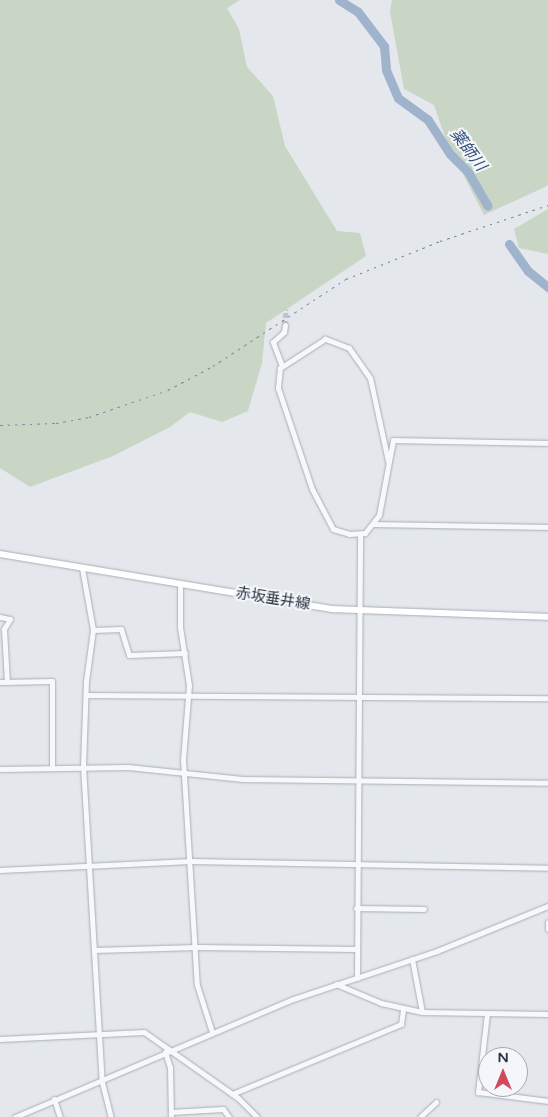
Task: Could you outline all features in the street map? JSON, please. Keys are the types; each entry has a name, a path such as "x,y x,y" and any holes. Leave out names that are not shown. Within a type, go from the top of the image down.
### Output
{"main road":[{"name":"赤坂垂井線","path":"0,554 359,611 548,617"}],"street":[{"path":"282,366 273,342 284,332 285,325"},
{"path":"360,536 333,529 312,490 278,388 277,374 282,366 325,339 350,348 370,378 388,461"},
{"path":"357,978 356,865 360,536 374,524 393,440 548,443"},
{"path":"374,524 548,527"},
{"path":"82,568 93,630 86,695 83,766 91,864 103,1078 111,1117"},
{"path":"180,584 180,627 185,653 188,699 184,772 198,992 212,1032"},
{"path":"0,617 10,619 4,629 7,682"},
{"path":"93,630 121,629 129,655 185,653"},
{"path":"0,682 52,680 52,766"},
{"path":"86,695 188,699 247,698 248,694 548,698"},
{"path":"0,769 83,766 184,772 228,778 548,783"},
{"path":"0,870 91,864 191,861 548,868"},
{"path":"15,1117 212,1032 336,984 412,959 548,906"},
{"path":"356,908 424,909"},
{"path":"548,922 548,929"},
{"path":"95,950 196,947 356,949"},
{"path":"412,959 422,1012"},
{"path":"336,984 403,1009 422,1012 548,1014"},
{"path":"232,1094 401,1024 403,1009"},
{"path":"487,1013 478,1092 548,1101"},
{"path":"0,1039 144,1032 171,1049 213,1084 232,1094 257,1117"},
{"path":"165,1052 170,1067 171,1115 223,1110 229,1117"},
{"path":"54,1099 60,1117"},
{"path":"420,1117 436,1102"}],"green space":[{"path":"0,0 240,0 227,8 239,29 247,67 273,96 285,146 337,231 360,233 366,256 266,323 262,363 248,411 222,422 190,412 170,427 113,456 30,487 0,468"},
{"path":"392,0 548,0 548,185 484,215 447,143 434,105 404,89 390,12"},
{"path":"548,209 548,254 519,248 514,229"}],"waterway":[{"name":"薬師川","path":"339,0 358,12 384,46 386,70 398,98 428,120 450,154 468,172 488,206"},
{"name":"薬師川","path":"509,244 528,271 548,287"}],"tunnel":[{"path":"285,325 286,309"}],"railway":[{"path":"0,425 56,423 89,417 168,390 213,366 346,279 440,241 548,205"}]}
